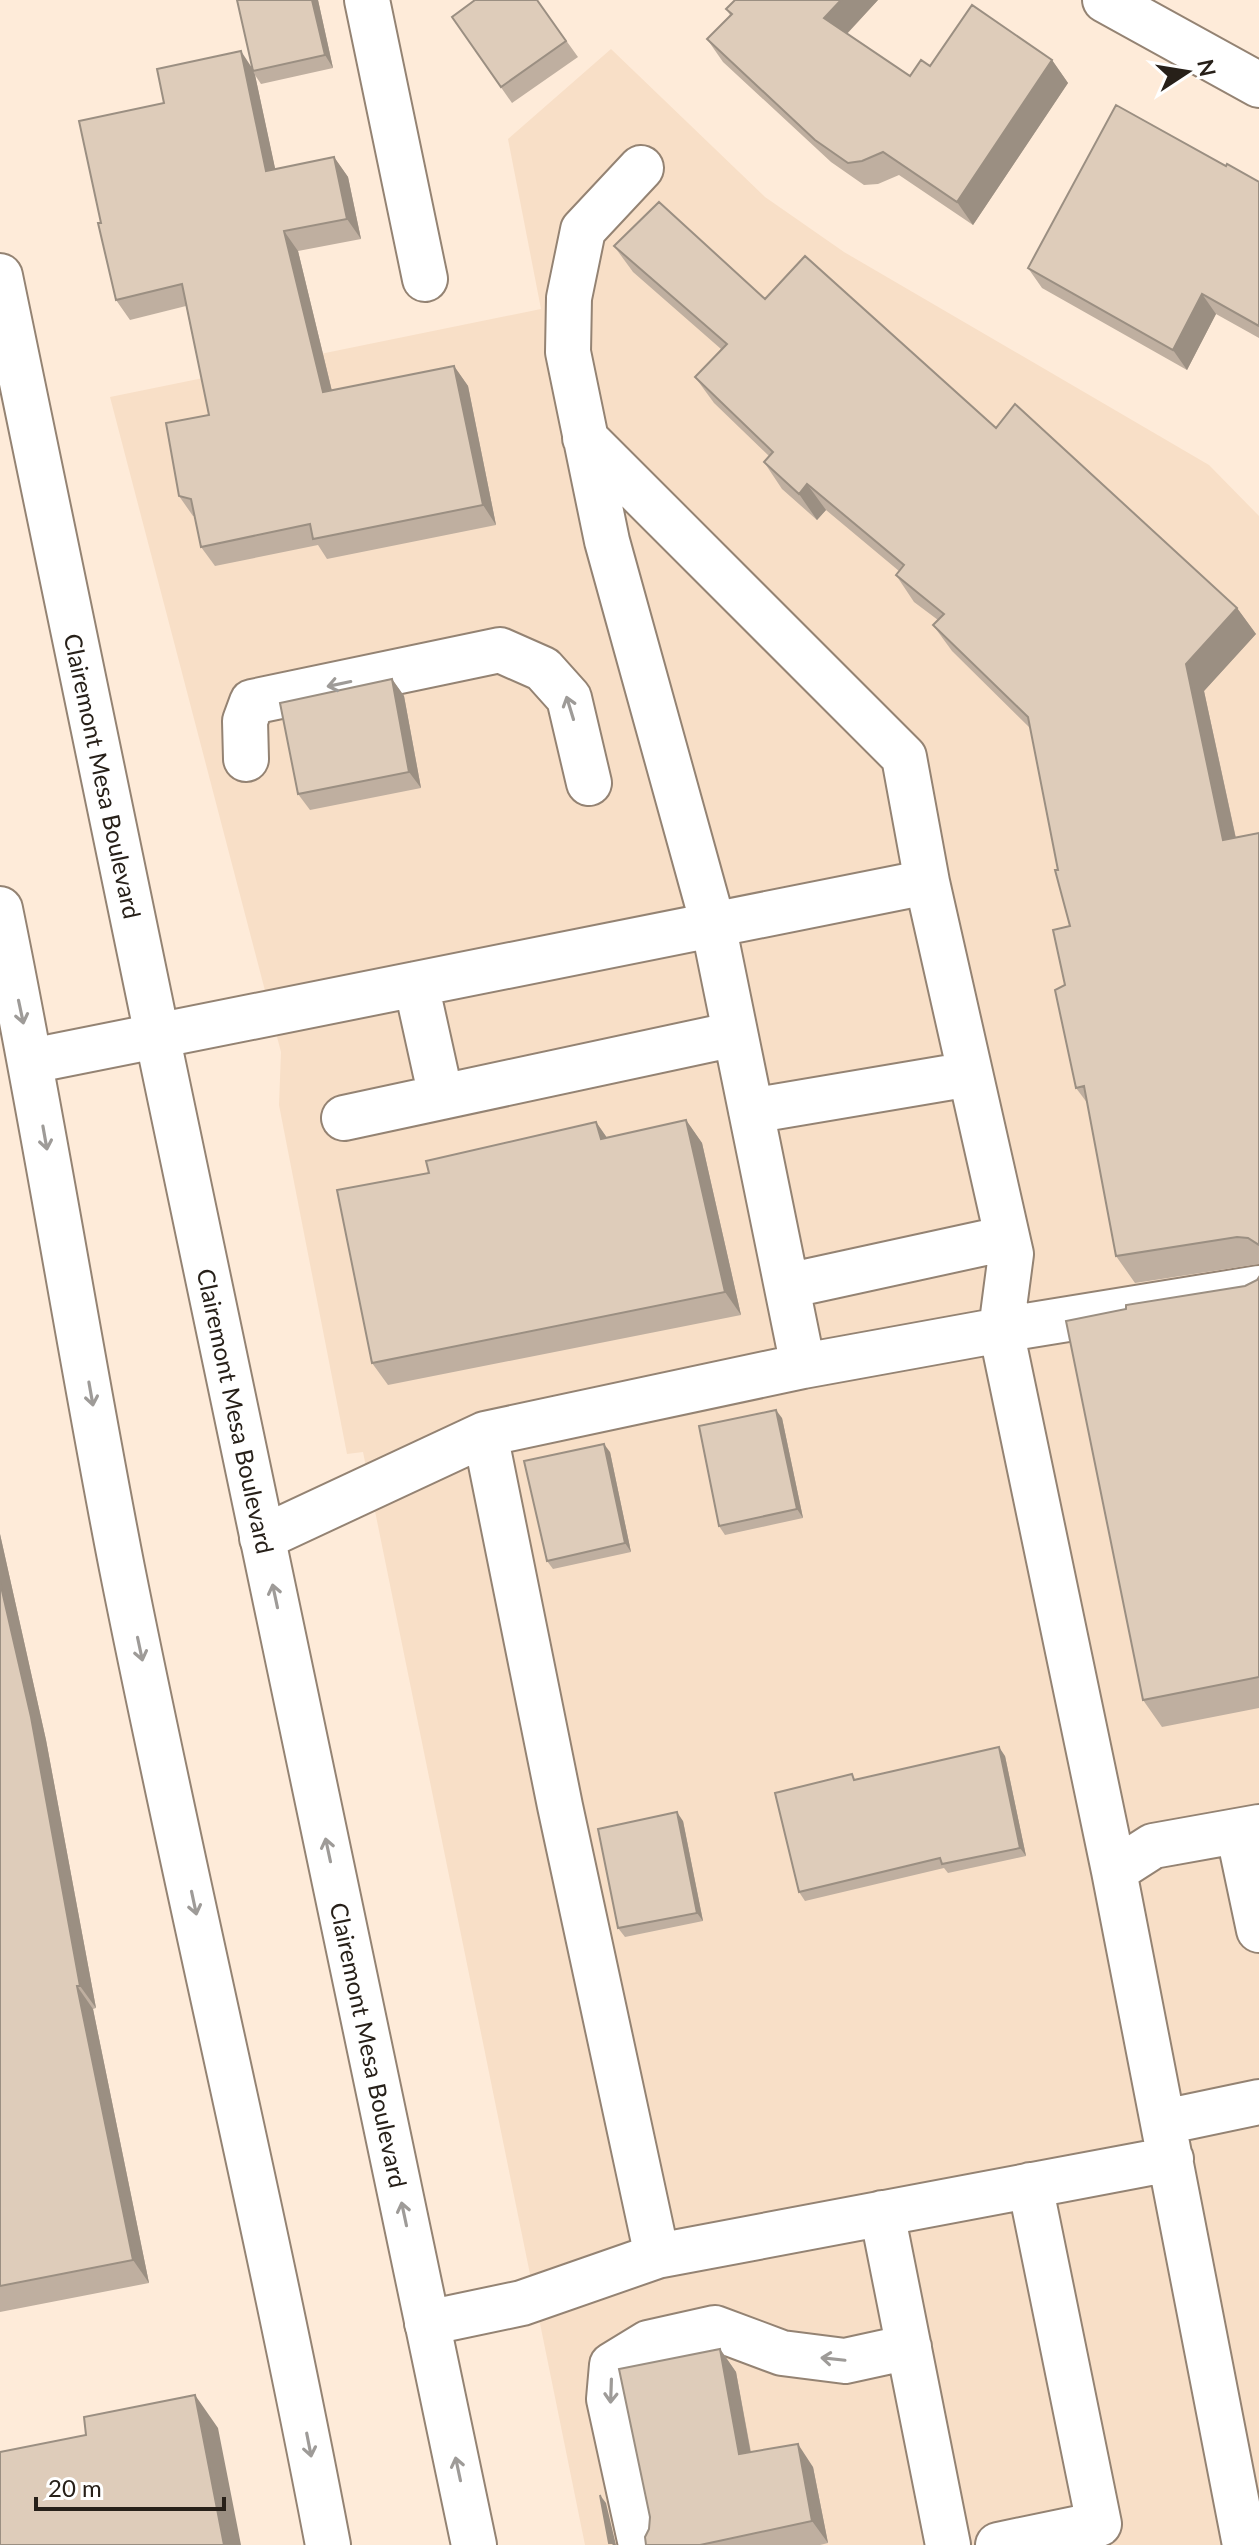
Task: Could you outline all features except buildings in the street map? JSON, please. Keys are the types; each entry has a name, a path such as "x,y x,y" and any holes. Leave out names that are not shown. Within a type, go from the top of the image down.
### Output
{"main road":[{"path":"367,0 425,279"},
{"path":"1105,0 1259,85"},
{"path":"641,168 583,230 569,298 568,352 607,541 713,924 803,1366"},
{"name":"Clairemont Mesa Boulevard","path":"0,276 474,2545"},
{"path":"585,438 904,757 927,882 1011,1254 1001,1330 1114,1871 1245,2545"},
{"path":"246,759 245,721 252,702 500,650 543,669 569,698 589,783"},
{"path":"31,1061 927,882"},
{"path":"0,909 31,1061 122,1568 291,2353 328,2545"},
{"path":"416,984 441,1097"},
{"path":"344,1118 735,1034"},
{"path":"751,1111 970,1074"},
{"path":"787,1286 1007,1238"},
{"path":"262,1538 485,1434 803,1366 1259,1288"},
{"path":"485,1434 560,1806 657,2256"},
{"path":"1114,1871 1153,1846 1249,1829 1259,1930"},
{"path":"427,2323 522,2303 657,2256 1030,2185 1168,2140 1259,2102"},
{"path":"998,2545 1099,2524 1030,2185"},
{"path":"882,2213 948,2545"},
{"path":"641,2545 609,2399 612,2365 648,2343 715,2328 782,2353 845,2361 909,2347"}],"shaded area":[{"path":"611,49 765,197 844,252 1209,465 1259,516 1259,2545 585,2545 363,1452 347,1454 279,1105 281,1052 110,397 541,309 508,139"}]}
